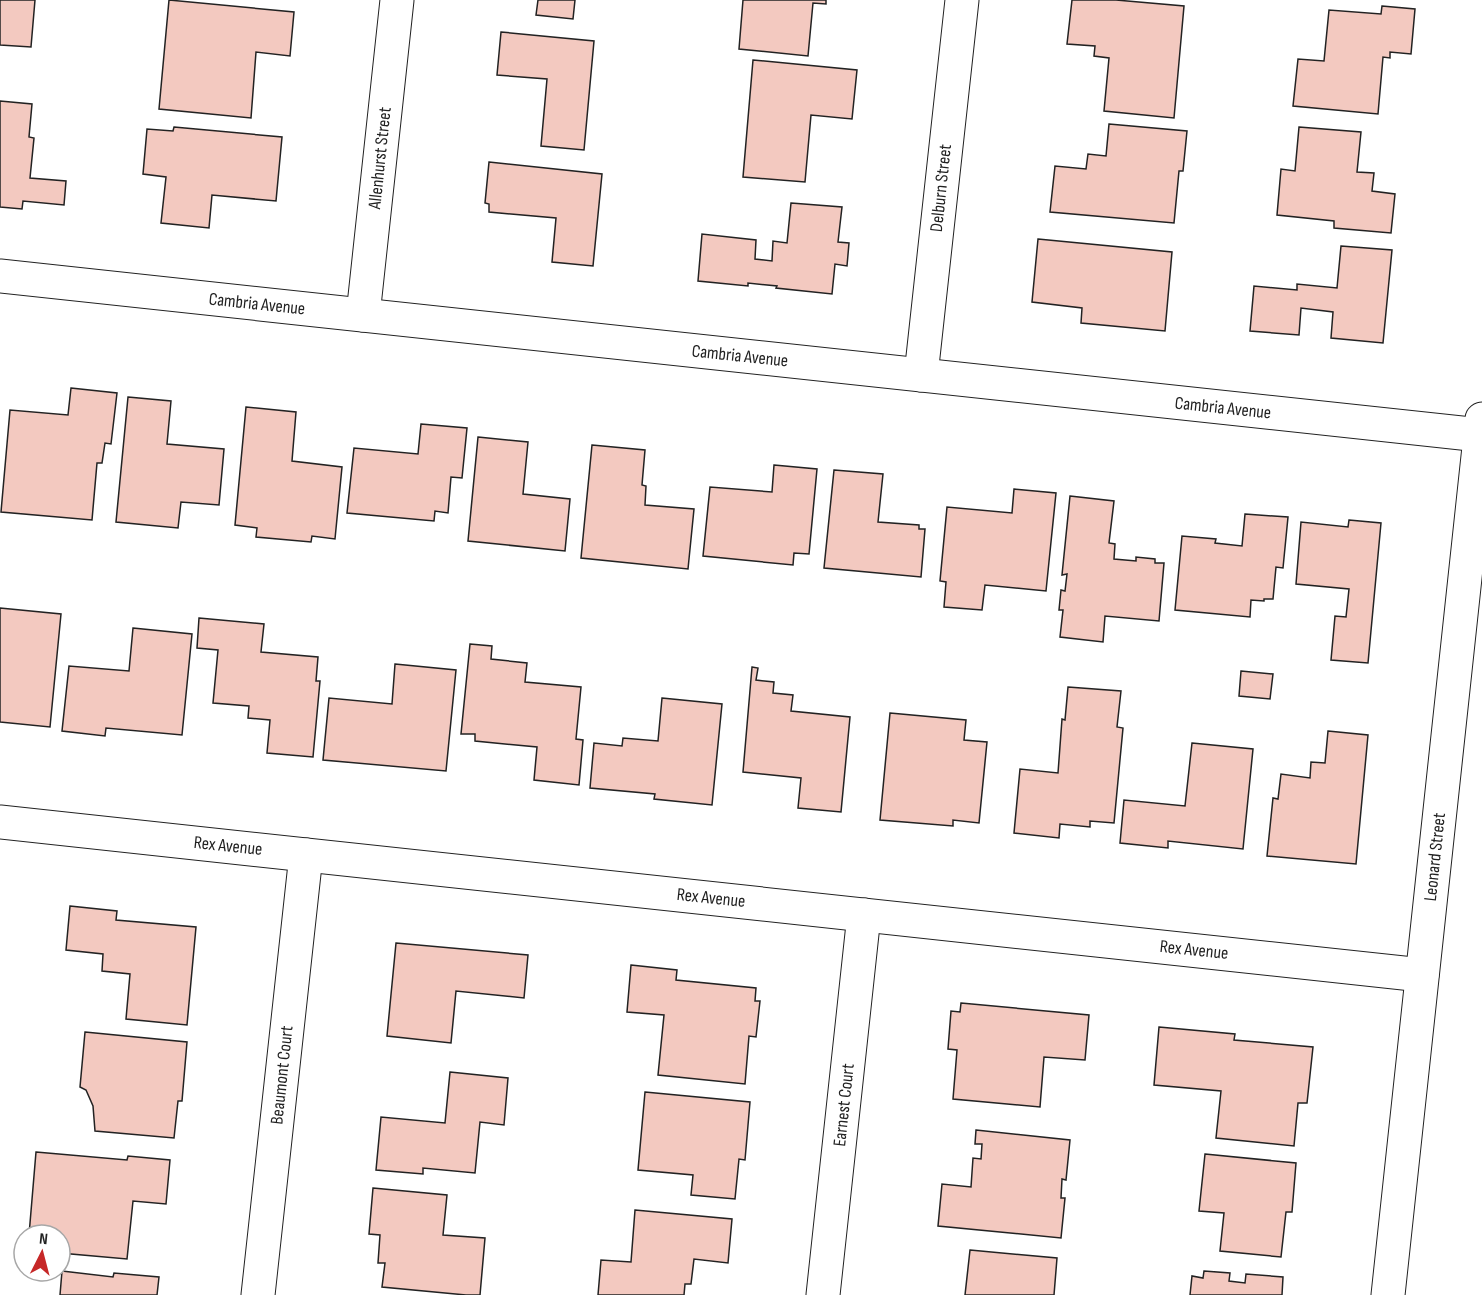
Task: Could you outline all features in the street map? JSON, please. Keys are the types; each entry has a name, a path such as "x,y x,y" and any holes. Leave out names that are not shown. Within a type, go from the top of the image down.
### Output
{"street":[{"name":"Allenhurst Street","path":"363,315 397,0"},
{"name":"Delburn Street","path":"921,375 962,0"},
{"name":"Cambria Avenue","path":"0,276 921,375 1481,427"},
{"name":"Leonard Street","path":"1388,1295 1481,427"},
{"name":"Rex Avenue","path":"0,822 1422,975"},
{"name":"Beaumont Court","path":"258,1295 306,855"},
{"name":"Earnest Court","path":"823,1295 864,915"}],"building":[{"path":"0,0 35,0 31,47 0,45"},
{"path":"169,0 294,12 290,56 256,52 251,118 159,109"},
{"path":"538,0 575,0 573,19 536,15"},
{"path":"743,0 826,0 826,4 813,3 808,56 739,49"},
{"path":"1072,0 1116,0 1184,6 1174,118 1104,111 1109,58 1094,56 1095,46 1067,44"},
{"path":"1382,6 1415,9 1411,54 1390,52 1390,58 1383,57 1378,114 1293,106 1298,59 1324,61 1329,10 1381,14"},
{"path":"501,32 594,41 584,150 541,146 547,79 497,75"},
{"path":"753,60 857,70 852,119 811,115 805,182 743,177"},
{"path":"0,101 32,104 29,137 34,138 30,178 66,181 64,205 23,201 22,209 0,207"},
{"path":"1109,124 1187,131 1183,171 1179,171 1174,223 1050,212 1055,166 1086,169 1088,154 1106,156"},
{"path":"174,127 282,137 276,201 212,195 209,228 161,223 166,177 143,174 147,129 173,131"},
{"path":"1299,127 1361,132 1357,172 1374,173 1372,191 1395,194 1391,233 1334,228 1334,221 1277,215 1281,169 1295,171"},
{"path":"489,162 602,174 593,266 552,262 556,218 489,212 489,204 485,203"},
{"path":"791,203 842,207 838,242 849,243 847,266 835,264 832,294 748,283 748,286 698,281 702,234 756,240 755,259 772,261 773,241 787,243"},
{"path":"1038,239 1172,252 1165,331 1081,323 1082,308 1032,302"},
{"path":"1341,246 1392,250 1383,343 1331,338 1333,312 1301,308 1299,335 1250,331 1254,286 1297,290 1297,284 1337,288"},
{"path":"71,388 117,393 111,444 105,443 102,463 97,463 92,520 1,512 10,410 68,415"},
{"path":"128,397 171,401 167,444 224,449 219,505 181,502 178,528 116,522"},
{"path":"246,407 296,412 292,461 342,467 335,539 312,536 311,542 256,537 257,528 235,525"},
{"path":"421,424 467,428 462,478 451,477 448,513 435,511 434,521 347,513 354,448 418,454"},
{"path":"478,437 528,442 523,494 570,499 565,551 468,541"},
{"path":"592,445 645,450 642,485 646,486 645,505 694,509 688,569 581,558"},
{"path":"774,465 817,469 809,554 794,553 793,565 703,556 710,487 772,492"},
{"path":"834,470 883,474 878,522 919,525 919,529 925,529 921,577 824,568"},
{"path":"1014,489 1056,493 1046,591 985,585 982,610 944,607 946,582 940,581 947,507 1012,513"},
{"path":"1070,496 1114,501 1109,543 1115,544 1114,559 1136,561 1136,557 1155,559 1155,563 1164,563 1159,621 1105,616 1103,642 1060,637 1063,610 1059,610 1061,590 1065,591 1067,574 1062,575"},
{"path":"1245,514 1288,517 1283,568 1276,567 1273,599 1251,600 1250,617 1175,610 1182,536 1216,539 1215,543 1242,546"},
{"path":"1349,520 1381,523 1368,663 1331,660 1335,616 1346,617 1349,589 1296,584 1301,522 1348,527"},
{"path":"0,608 61,614 50,727 0,722"},
{"path":"199,618 264,624 261,652 318,657 316,681 320,681 313,757 267,753 270,720 248,718 249,706 213,703 218,650 197,648"},
{"path":"133,628 192,634 182,735 106,728 105,736 62,731 69,666 129,671"},
{"path":"470,644 492,646 491,659 527,663 525,682 581,687 576,739 583,740 579,785 534,780 537,747 475,741 475,734 461,734"},
{"path":"395,664 456,670 446,771 323,760 329,698 392,704"},
{"path":"752,667 758,668 756,680 774,682 773,693 793,695 791,711 850,717 841,812 798,808 801,778 743,772"},
{"path":"1241,671 1273,674 1270,699 1239,696"},
{"path":"1068,687 1121,691 1117,727 1123,728 1114,823 1090,821 1090,827 1060,824 1059,838 1014,833 1020,769 1058,773 1062,719 1065,720"},
{"path":"662,698 722,704 712,805 654,799 655,794 590,788 594,743 622,746 623,738 658,741"},
{"path":"890,713 966,720 964,740 987,742 979,823 953,820 953,826 880,820"},
{"path":"1328,731 1368,735 1356,864 1267,856 1273,798 1278,799 1281,774 1310,778 1311,762 1325,763"},
{"path":"1192,743 1253,749 1243,849 1168,841 1168,848 1120,843 1124,800 1185,806"},
{"path":"70,906 117,911 116,920 196,927 187,1025 126,1019 130,974 102,971 103,954 66,950"},
{"path":"396,943 528,955 524,998 456,991 451,1043 387,1036"},
{"path":"631,965 677,970 676,980 756,988 755,1001 760,1001 756,1037 749,1036 745,1084 658,1075 664,1015 627,1012"},
{"path":"961,1003 1089,1015 1085,1060 1044,1057 1040,1107 953,1099 957,1050 948,1049 951,1011 960,1012"},
{"path":"1159,1027 1235,1034 1234,1040 1313,1047 1307,1103 1298,1103 1294,1146 1216,1138 1221,1091 1154,1085"},
{"path":"85,1032 187,1042 182,1101 178,1101 174,1138 95,1131 93,1106 86,1090 80,1087"},
{"path":"450,1072 508,1078 504,1125 480,1122 475,1173 423,1168 423,1174 376,1170 381,1117 445,1123"},
{"path":"645,1092 750,1102 745,1160 739,1159 735,1199 691,1195 693,1175 638,1170"},
{"path":"976,1130 1070,1140 1066,1180 1062,1179 1061,1198 1065,1198 1061,1238 938,1226 942,1184 971,1187 973,1158 981,1159 982,1144 975,1144"},
{"path":"36,1152 127,1160 128,1156 170,1160 166,1204 133,1201 127,1259 72,1254 72,1223 30,1223"},
{"path":"1205,1154 1296,1163 1292,1212 1286,1212 1281,1257 1220,1251 1224,1213 1199,1211"},
{"path":"373,1188 447,1195 443,1235 485,1238 480,1295 382,1287 385,1263 378,1263 380,1235 369,1234"},
{"path":"635,1210 732,1219 728,1263 694,1259 691,1284 685,1284 684,1295 598,1295 601,1260 631,1262"},
{"path":"970,1250 1057,1258 1054,1295 965,1295"},
{"path":"1204,1271 1230,1273 1229,1281 1245,1283 1246,1274 1283,1277 1282,1295 1190,1295 1192,1276 1203,1278"},
{"path":"72,1272 113,1277 114,1273 159,1277 157,1295 60,1295 61,1283 72,1283"}]}
